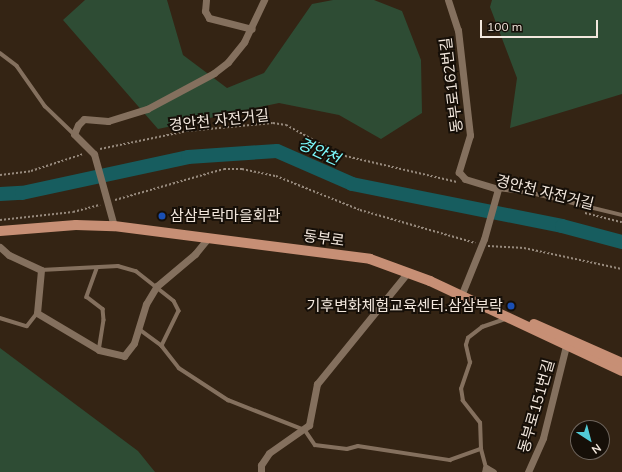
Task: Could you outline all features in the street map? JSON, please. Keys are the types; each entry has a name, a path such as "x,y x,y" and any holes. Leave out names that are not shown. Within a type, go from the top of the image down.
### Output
{"main road":[{"path":"0,226 76,219 369,254 410,267 462,294 622,363"},
{"name":"동부로","path":"0,231 113,223 208,238 370,259 408,272 462,294 507,318 622,371"}],"street":[{"path":"206,0 205,11 209,18 252,29"},
{"path":"113,223 92,152 74,134 84,119 108,121 147,109 214,73 237,53 252,29 264,0"},
{"name":"동부로162번길","path":"448,0 458,30 470,135 459,172 466,179 498,189"},
{"path":"462,294 483,242 498,189"},
{"path":"0,247 10,255 41,270 37,314 99,350 120,356 127,355 139,328 146,304 157,286 195,254 208,238"},
{"path":"261,472 262,465 269,453 304,430 312,419 317,384 408,272"},
{"name":"동부로151번길","path":"528,472 544,438 566,346"}],"lane":[{"path":"0,53 17,66 45,106 74,134"},
{"path":"498,189 536,194 622,215"},
{"path":"41,270 96,269 118,266 136,271 157,286 174,301 179,311 162,346"},
{"path":"96,269 86,297 102,309 104,320 99,350"},
{"path":"0,318 27,326 37,314"},
{"path":"488,471 480,449 480,423 466,406 461,395 463,380 470,363 466,345 474,332 507,318"},
{"path":"139,328 162,346 179,368 228,400 304,430 315,445 324,448 347,449 358,446 450,460 480,449"}],"path":[{"name":"경안천 자전거길","path":"0,175 31,171 92,152 187,131 273,123 286,125 341,155 462,183"},
{"path":"0,220 73,212 224,170 242,170 276,176 360,210 483,242 524,248 622,269"},
{"name":"경안천 자전거길","path":"578,211 622,222"}],"green space":[{"path":"85,0 167,0 183,55 227,88 264,73 312,4 333,0 374,0 402,11 421,60 422,113 381,139 339,115 279,103 158,129 63,20"},
{"path":"492,0 622,0 622,94 510,128 517,78 490,7"},
{"path":"0,348 138,451 155,472 0,472"}],"waterway":[{"name":"경안천","path":"0,194 22,193 188,157 277,151 352,184 562,226 622,242"}],"place":[{"name":"삼삼부락마을회관","path":"162,216"},
{"name":"기후변화체험교육센터.삼삼부락","path":"511,306"}]}
